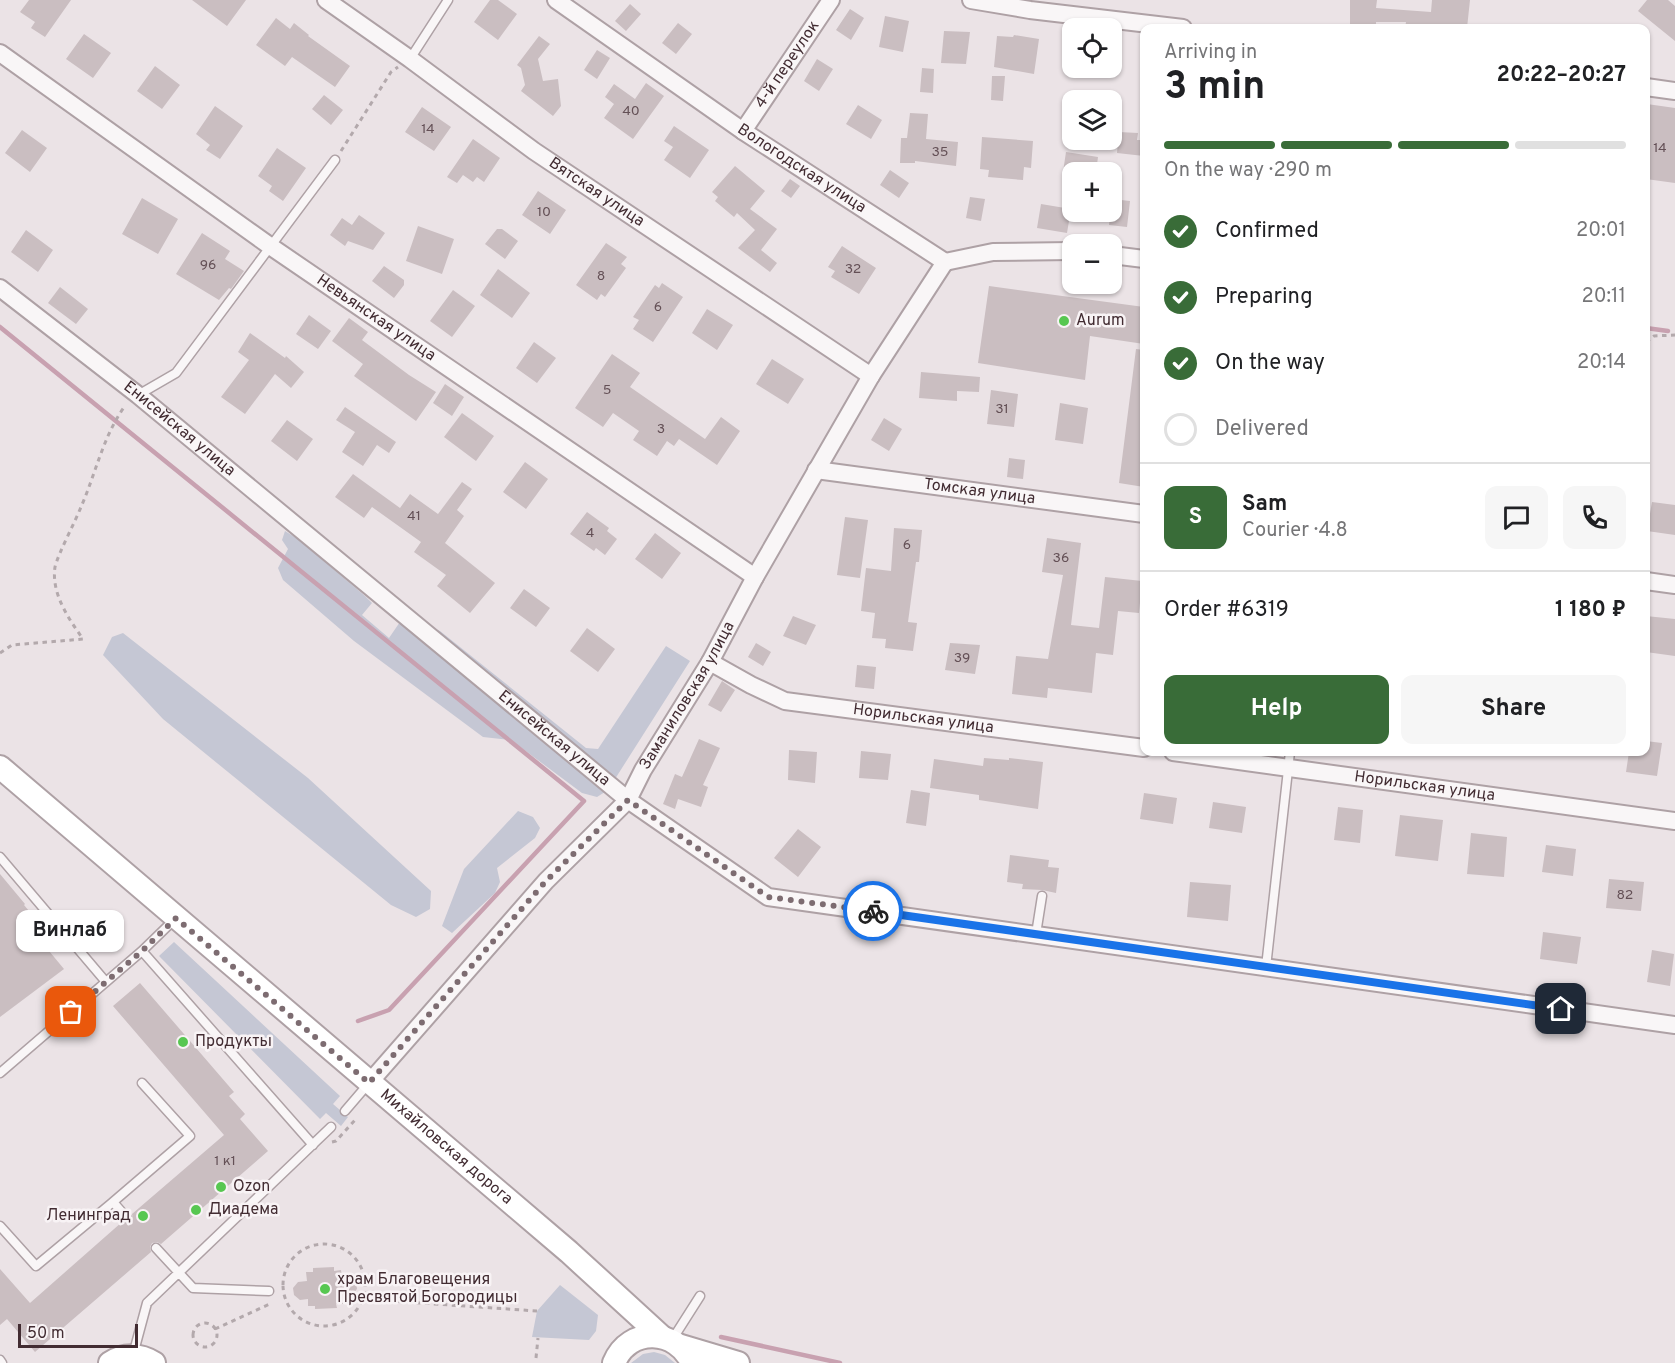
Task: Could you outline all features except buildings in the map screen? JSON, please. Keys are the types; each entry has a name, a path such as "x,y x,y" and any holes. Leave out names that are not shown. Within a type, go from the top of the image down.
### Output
{"street":[{"name":"Вятская улица","path":"326,0 534,151 871,376"},
{"name":"Вологодская улица","path":"556,0 743,131 945,262"},
{"name":"4-й переулок","path":"743,131 831,0"},
{"path":"971,0 1030,10 1149,24"},
{"name":"Невьянская улица","path":"0,54 270,246 755,577"},
{"path":"1650,88 1675,91"},
{"path":"945,262 993,252 1062,251"},
{"path":"1122,256 1140,258"},
{"name":"Заманиловская улица","path":"369,1083 546,881 628,800 643,770 710,662 755,577 871,376 945,262"},
{"name":"Енисейская улица","path":"0,288 138,395 628,800 768,897 1675,1025"},
{"name":"Томская улица","path":"816,470 1140,513"},
{"path":"1650,582 1675,585"},
{"name":"Норильская улица","path":"710,662 785,701 1140,747"},
{"name":"Норильская улица","path":"1239,756 1289,759 1675,821"},
{"name":"Михайловская дорога","path":"0,767 677,1346 738,1363"},
{"name":"Михайловская дорога","path":"616,1295 627,1321 626,1339 618,1357"},
{"path":"618,1357 636,1340 653,1336 677,1346"},
{"path":"110,1363 117,1359 143,1359"}],"lane":[{"path":"410,59 448,0"},
{"path":"138,395 176,373 335,160"},
{"path":"1266,967 1289,759"},
{"path":"0,857 106,982"},
{"path":"1036,934 1042,896"},
{"path":"0,1073 142,951 176,918"},
{"path":"142,951 313,1145"},
{"path":"0,1226 36,1266 190,1136 142,1083"},
{"path":"345,1111 369,1083"},
{"path":"143,1359 147,1303 331,1127"},
{"path":"113,1202 127,1218"},
{"path":"156,1248 193,1288 269,1291"},
{"path":"677,1346 700,1296"}],"path":[{"path":"335,160 391,72 410,59"},
{"path":"1650,339 1654,336 1675,335"},
{"path":"0,653 12,645 82,639 61,604 56,567 93,479 111,426 125,406 138,395"},
{"path":"314,1245 337,1246 349,1252 363,1270 365,1285 362,1299 356,1310 345,1320 333,1325 319,1326 305,1321 291,1310 284,1297 282,1283 284,1272 301,1250 314,1245"},
{"path":"362,1299 537,1311"},
{"path":"215,1329 274,1302"},
{"path":"206,1323 215,1329 217,1336 214,1343 203,1346 196,1343 194,1335 198,1325 206,1323"},
{"path":"536,1358 538,1338"}],"shaded area":[{"path":"285,531 298,539 372,603 362,615 389,638 402,619 411,619 440,631 586,748 598,749 666,646 690,661 608,790 597,797 582,793 511,740 483,737 354,641 283,580 278,568 288,549 282,540"},
{"path":"123,633 308,778 431,891 430,909 416,917 391,905 163,719 103,655 112,637"},
{"path":"518,811 533,817 540,828 535,838 497,868 500,882 495,893 452,933 442,926 464,869"},
{"path":"174,942 340,1096 333,1104 348,1117 341,1126 326,1113 320,1119 159,956"},
{"path":"560,1285 598,1315 596,1331 589,1340 532,1337 537,1311"},
{"path":"654,1352 665,1355 675,1363 631,1363 643,1354"}],"waterway":[{"path":"0,327 584,801 389,1010 358,1021"},
{"path":"1650,329 1668,331"},
{"path":"721,1337 840,1363"}],"way so far":[{"path":"71,1012 142,951 176,918 369,1083 546,881 628,800 768,897 873,911"}],"place":[{"name":"Aurum","path":"1064,321"},
{"name":"Винлаб","path":"71,1012"},
{"name":"Продукты","path":"183,1042"},
{"name":"Ozon","path":"221,1187"},
{"name":"Диадема","path":"196,1210"},
{"name":"Ленинград","path":"143,1216"},
{"name":"храм Благовещения Пресвятой Богородицы","path":"325,1289"}],"route":[{"path":"873,911 1561,1009"}]}
